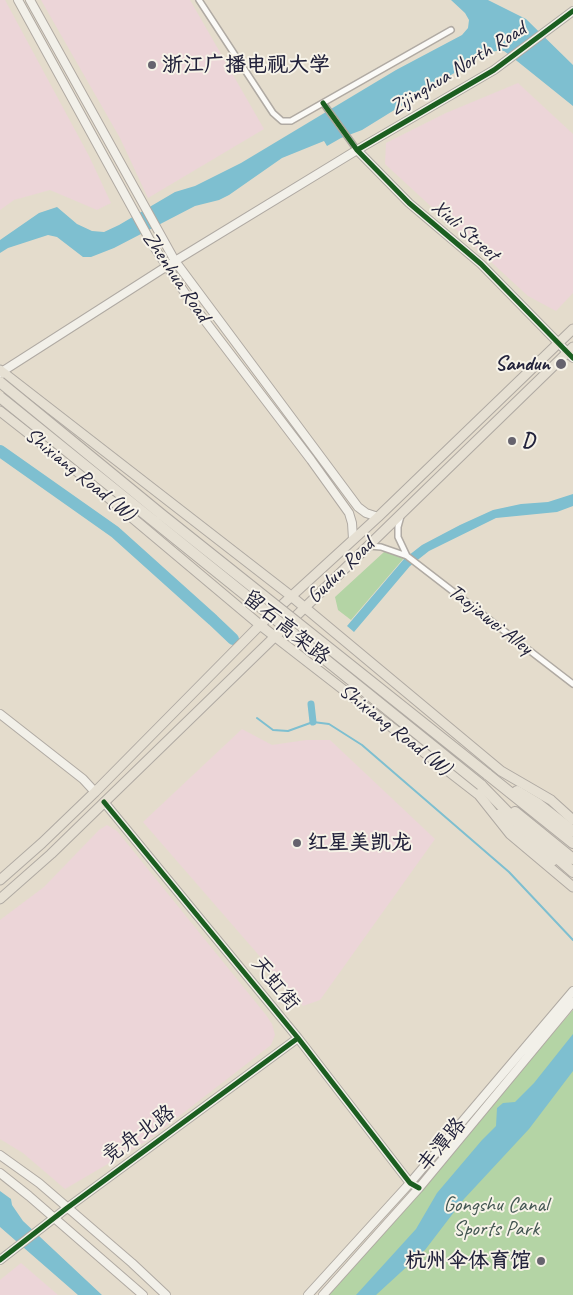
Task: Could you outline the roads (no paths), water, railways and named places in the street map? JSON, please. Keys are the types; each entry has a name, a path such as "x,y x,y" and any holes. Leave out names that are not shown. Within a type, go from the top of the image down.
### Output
{"highway":[{"name":"留石高架路","path":"1,374 161,514 573,843"},
{"name":"留石高架路","path":"0,397 480,790 573,859"},
{"path":"488,774 537,803 573,831"},
{"path":"480,790 573,872"}],"main road":[{"name":"Zhenhua Road","path":"18,0 166,267 349,513 353,539"},
{"name":"Zhenhua Road","path":"30,0 175,261 358,507 366,513 378,517"},
{"name":"Zijinghua North Road","path":"166,267 506,61 573,11"},
{"name":"Xiuli Street","path":"357,150 409,203 481,264 558,343 571,352"},
{"path":"1,374 166,267"},
{"name":"Gudun Road","path":"0,880 95,792 260,624 378,517 573,328"},
{"name":"Gudun Road","path":"0,899 51,854 402,512 571,352"},
{"name":"Shixiang Road (W)","path":"1,374 291,596 500,771 551,800 573,820"},
{"name":"Shixiang Road (W)","path":"0,411 79,473 260,624 480,790 510,834 573,886"},
{"path":"0,714 82,779 95,792"},
{"name":"天虹街","path":"104,802 298,1038 410,1183 419,1188"},
{"name":"丰潭路","path":"308,1295 410,1183 573,991"},
{"name":"丰潭路","path":"323,1295 419,1188 573,1002"},
{"name":"竞舟北路","path":"0,1260 67,1208 298,1038"},
{"path":"0,1155 38,1183 132,1263 166,1295"},
{"path":"0,1173 143,1295"}],"street":[{"path":"199,0 267,105 282,121 291,121 451,30"},
{"path":"323,103 357,150"},
{"path":"402,512 398,537 407,556"},
{"name":"Taojiawei Alley","path":"367,546 382,547 407,556 573,684"}],"water":[{"path":"451,0 488,0 526,19 573,65 573,106 504,51 496,51 485,54 362,130 327,146 324,141 282,158 229,195 219,200 195,206 114,248 91,257 83,257 57,237 48,235 8,248 0,253 0,240 39,213 57,207 77,224 92,231 104,232 175,192 195,186 241,163 396,70 462,35 468,28 469,20 465,13"},
{"path":"573,494 573,506 557,512 496,518 429,551 410,566 354,632 347,626 404,559 422,545 493,510 521,504 548,502"},
{"path":"573,1034 573,1071 529,1129 464,1199 425,1250 376,1295 356,1295 416,1229 437,1193 496,1126 497,1108 503,1103 515,1102 534,1083"},
{"path":"0,1191 11,1199 12,1205 23,1221 102,1295 78,1295 0,1227"}],"waterway":[{"path":"0,451 115,532 233,639"},
{"path":"311,704 313,722"},
{"path":"257,718 273,730 288,731 313,722 329,724 362,745 509,872 573,940"}],"place":[{"name":"浙江广播电视大学","path":"152,65"},
{"name":"Sandun","path":"561,364"},
{"name":"D","path":"512,441"},
{"name":"红星美凯龙","path":"297,843"},
{"name":"杭州伞体育馆","path":"541,1261"}],"park label":[{"name":"Gongshu Canal Sports Park","path":"496,1217"}]}
